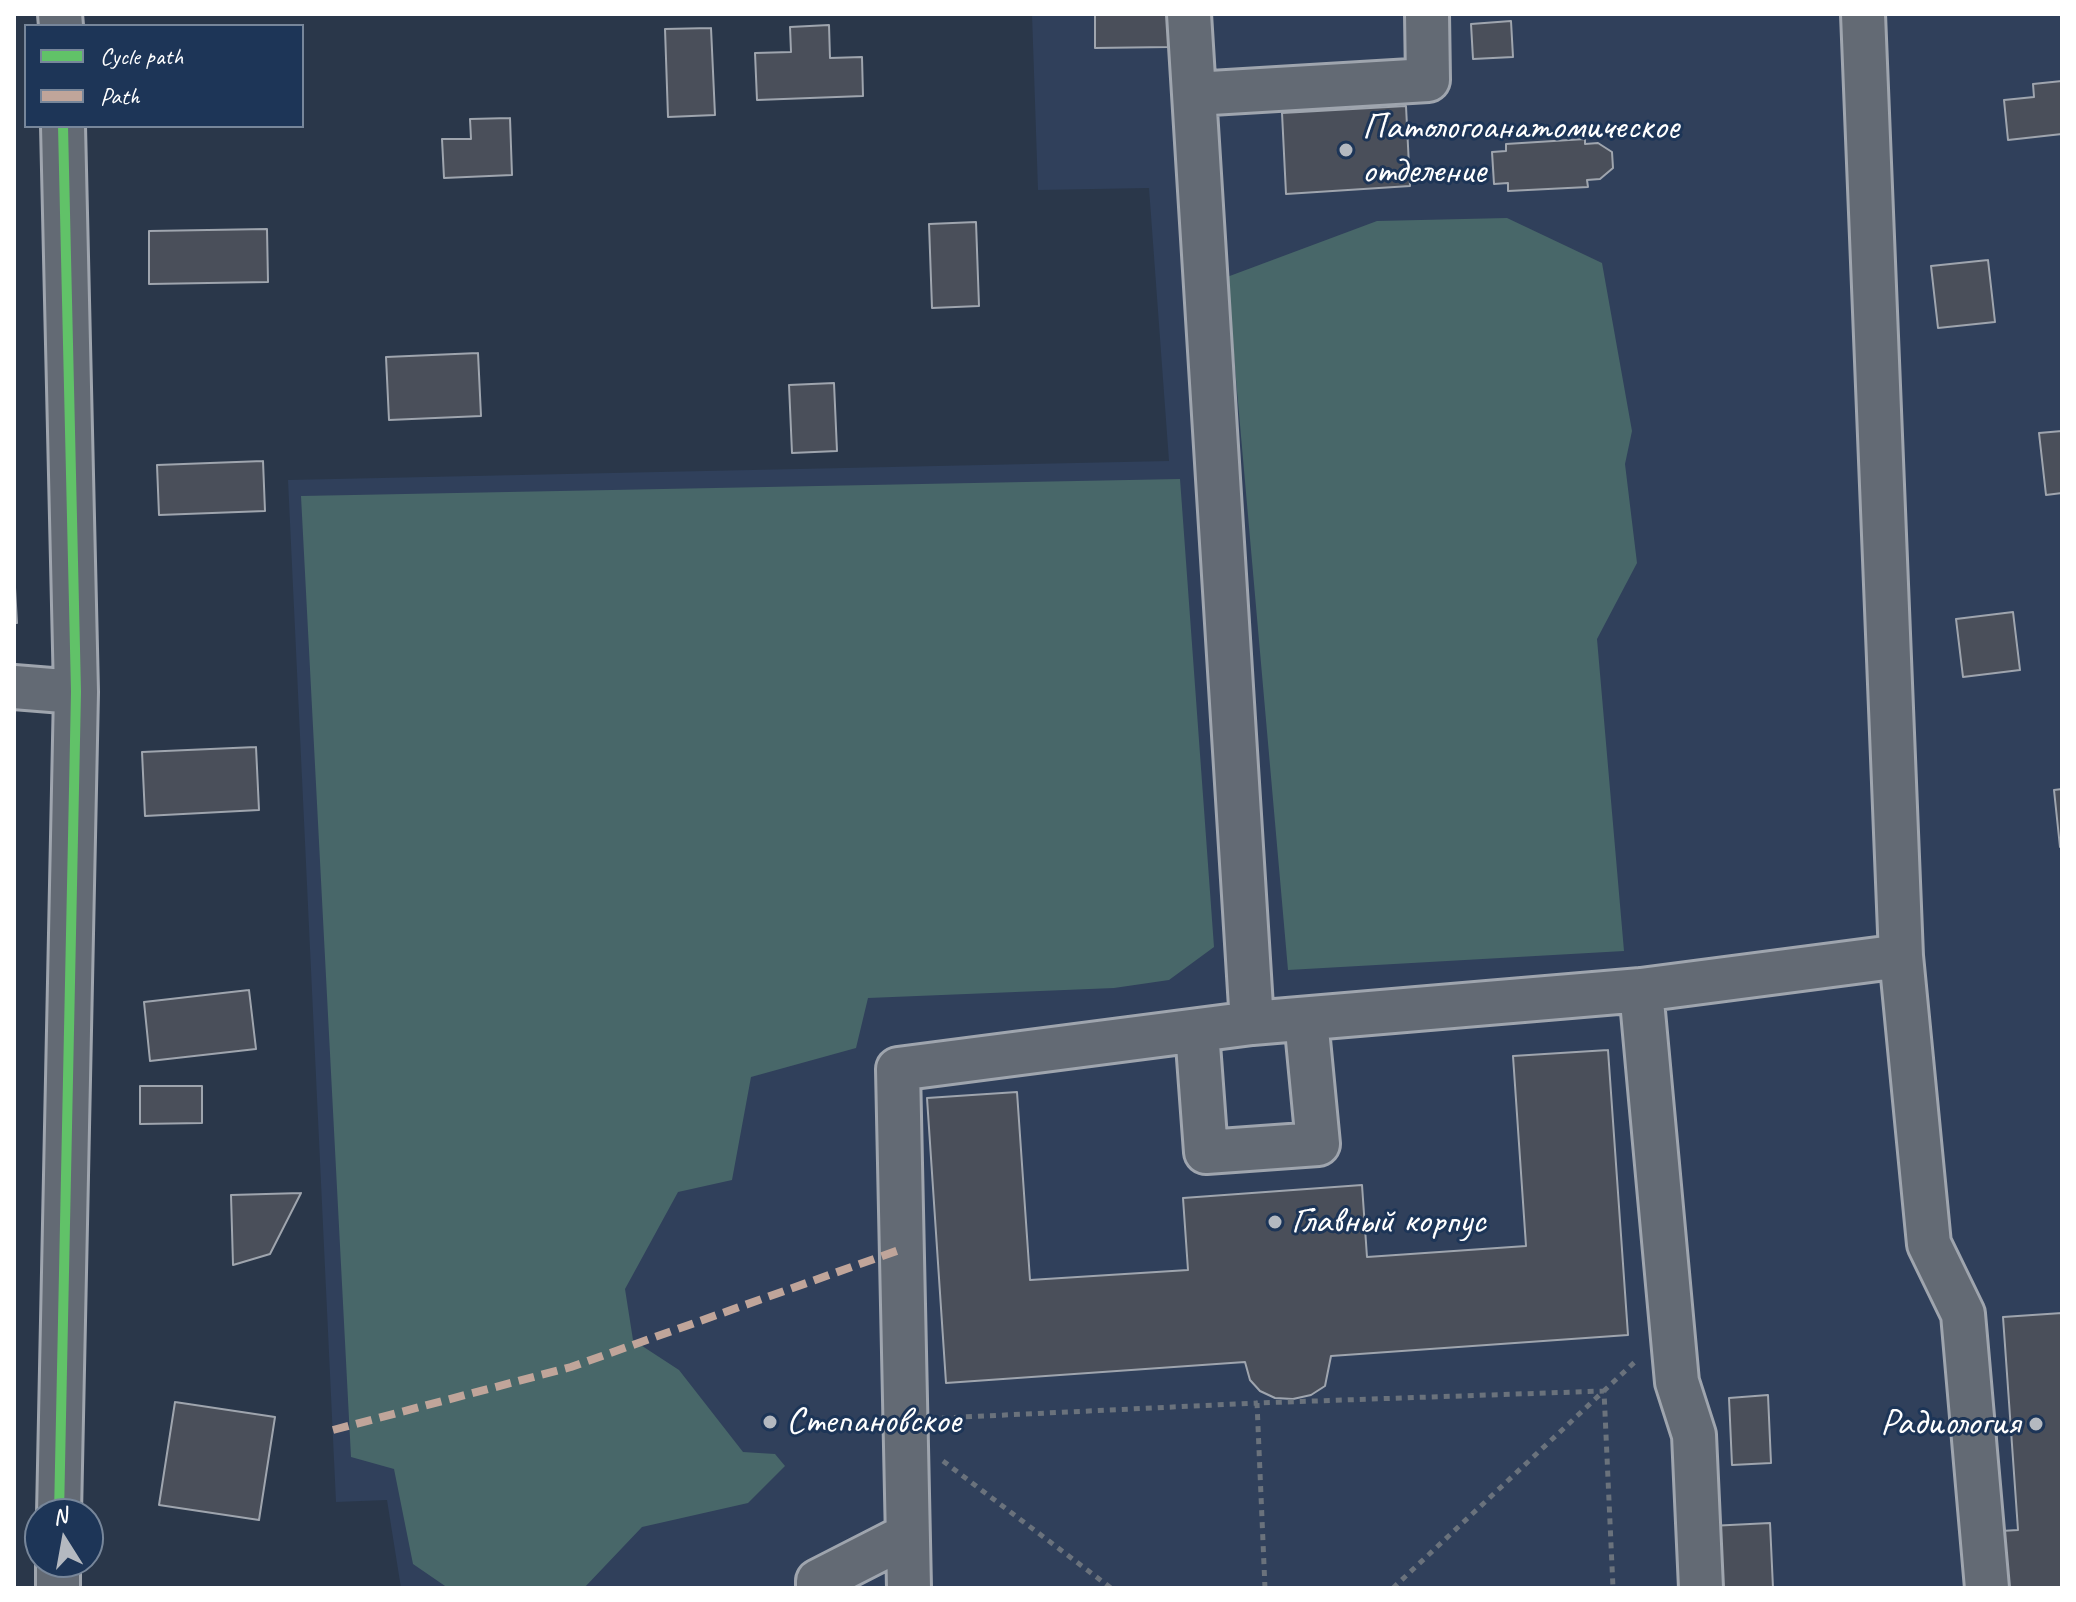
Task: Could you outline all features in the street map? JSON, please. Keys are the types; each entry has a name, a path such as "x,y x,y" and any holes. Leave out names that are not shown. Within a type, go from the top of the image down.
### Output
{"street":[{"path":"1189,14 1252,1023"},
{"path":"1194,94 1428,80 1427,14"},
{"path":"1863,14 1901,956 1929,1244 1963,1314 1987,1588"},
{"path":"59,1498 76,692 63,128"},
{"path":"14,687 76,692"},
{"path":"909,1588 898,1069 1252,1023 1641,990 1901,956"},
{"path":"1641,990 1677,1382 1694,1435 1701,1588"},
{"path":"1197,1031 1206,1152 1318,1144 1306,1019"},
{"path":"818,1588 818,1581 906,1536"}],"path":[{"path":"1393,1588 1672,1327"},
{"path":"904,1426 1257,1403 1604,1391"},
{"path":"1604,1391 1613,1588"},
{"path":"1257,1403 1265,1588"},
{"path":"904,1426 1111,1588"}],"shaded area":[{"path":"1032,14 2062,14 2062,1588 401,1588 387,1500 336,1502 288,480 1169,461 1149,188 1038,190"}],"green space":[{"path":"1507,218 1602,263 1632,431 1625,464 1637,563 1597,639 1624,951 1288,970 1227,277 1377,221"},
{"path":"1180,479 1214,947 1169,980 1114,988 868,998 856,1048 751,1077 732,1180 678,1192 625,1289 633,1340 679,1370 743,1452 775,1454 785,1466 748,1503 642,1527 584,1588 448,1588 413,1564 394,1469 351,1457 301,496"}],"building":[{"path":"1095,14 1168,14 1169,47 1095,48"},
{"path":"1511,21 1513,57 1473,59 1471,24"},
{"path":"829,25 830,58 862,57 863,96 757,100 755,53 791,52 790,27"},
{"path":"711,28 715,115 668,117 665,29"},
{"path":"2062,81 2062,134 2008,140 2004,100 2034,97 2033,84"},
{"name":"Патологоанатомическое отделение","path":"1406,106 1410,186 1286,194 1282,113"},
{"path":"510,118 512,175 444,178 442,139 471,139 470,119"},
{"path":"1585,139 1585,144 1598,143 1612,152 1613,168 1600,179 1587,180 1588,187 1508,191 1508,183 1494,184 1492,152 1506,151 1506,144"},
{"path":"976,222 979,306 932,308 929,224"},
{"path":"267,229 268,282 149,284 149,231"},
{"path":"1988,260 1995,322 1938,328 1931,266"},
{"path":"478,353 481,416 389,420 386,357"},
{"path":"834,383 837,451 792,453 789,385"},
{"path":"2062,431 2062,493 2046,495 2039,433"},
{"path":"263,461 265,511 159,515 157,465"},
{"path":"14,570 17,623 14,623"},
{"path":"2013,612 2020,670 1963,677 1956,619"},
{"path":"256,747 259,810 145,816 142,752"},
{"path":"2062,789 2062,847 2060,847 2054,790"},
{"path":"249,990 256,1049 150,1061 144,1002"},
{"name":"Главный корпус","path":"1608,1050 1628,1335 1331,1356 1325,1386 1311,1395 1293,1399 1275,1398 1260,1391 1250,1380 1245,1362 946,1383 927,1098 1017,1092 1030,1280 1188,1270 1183,1198 1362,1185 1367,1257 1526,1246 1513,1056"},
{"path":"140,1086 202,1086 202,1123 140,1124"},
{"path":"301,1193 270,1254 233,1265 231,1195"},
{"name":"Радиология","path":"2062,1313 2062,1588 2005,1588 2001,1531 2018,1530 2003,1317"},
{"path":"1768,1395 1771,1463 1732,1465 1729,1398"},
{"path":"175,1402 275,1417 259,1520 159,1505"},
{"path":"1770,1523 1773,1588 1713,1588 1710,1526"}],"marked path":[{"path":"333,1430 571,1367 902,1249"}],"cycle path":[{"path":"59,1498 76,692 63,128"}],"place":[{"name":"Патологоанатомическое отделение","path":"1346,150"},
{"name":"Главный корпус","path":"1275,1222"},
{"name":"Степановское","path":"770,1422"},
{"name":"Радиология","path":"2036,1424"}]}
